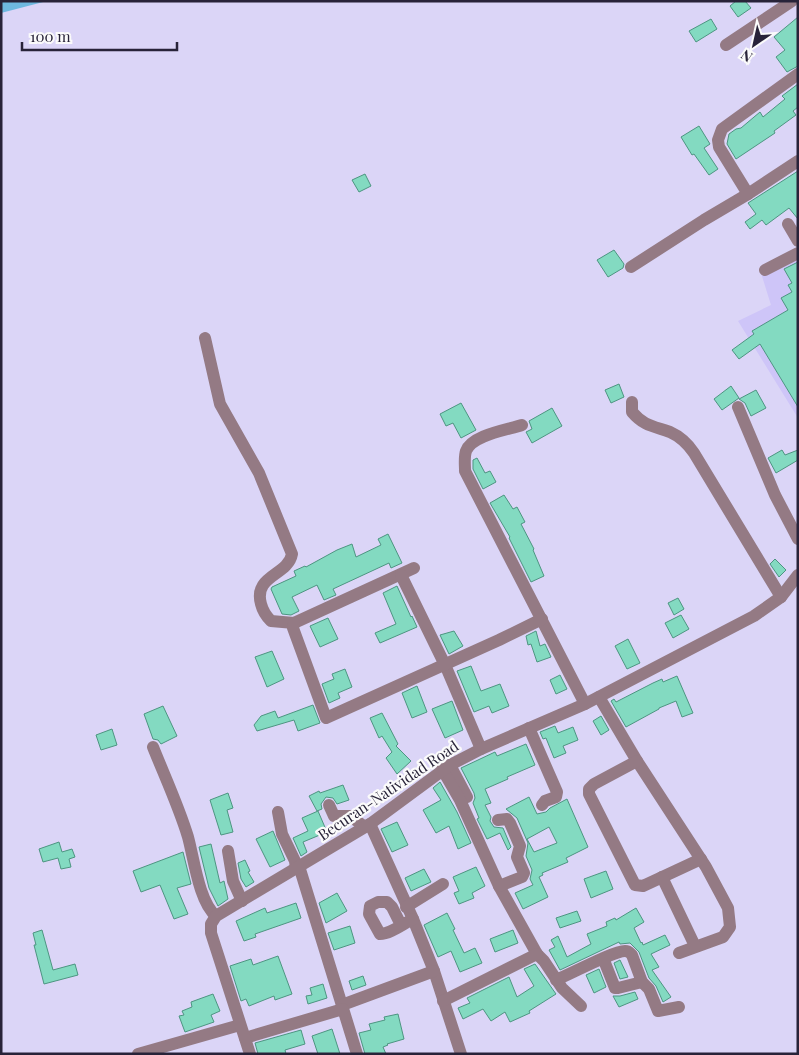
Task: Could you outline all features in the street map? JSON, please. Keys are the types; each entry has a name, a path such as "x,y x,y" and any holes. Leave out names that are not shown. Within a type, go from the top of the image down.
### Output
{"street":[{"path":"726,45 792,1"},
{"path":"748,194 719,147 718,134 722,129 798,74"},
{"path":"630,267 798,161"},
{"path":"788,224 798,241"},
{"path":"765,270 798,253"},
{"path":"205,338 220,404 259,473 292,554 288,564 271,576 263,586 259,595 264,614 271,621 294,623 414,568"},
{"path":"632,402 632,412 635,416 647,425 671,433 688,445 781,597"},
{"path":"738,407 798,540"},
{"path":"522,425 474,441 466,451 465,470 476,495 585,704"},
{"path":"401,575 445,665 481,749"},
{"name":"Becuran-Natividad Road","path":"216,916 367,826 446,767 481,749 585,704 754,616 781,597 798,575"},
{"path":"294,623 294,628 326,718 542,619"},
{"path":"599,697 637,761 701,859 726,903 730,927 723,937 679,953"},
{"path":"529,728 557,792 556,797 545,801 542,805"},
{"path":"154,747 188,837 209,910 216,916 211,924 211,934 250,1054"},
{"path":"637,761 594,784 589,789 589,794 635,885 643,886 701,859"},
{"path":"446,767 499,886 537,954 569,996 581,1006"},
{"path":"329,804 334,816 350,816 367,826 406,907 407,922 434,971 461,1054"},
{"path":"278,812 282,834 298,868 357,1054"},
{"path":"498,820 507,819 510,822 520,846 517,857 524,873 522,877 499,886"},
{"path":"228,852 233,881 242,901"},
{"path":"662,877 695,946"},
{"path":"406,907 443,884"},
{"path":"556,980 603,958 625,951 632,955 642,982 649,989 658,1011 679,1007"},
{"path":"443,1001 537,954"},
{"path":"603,958 615,988 642,982"},
{"path":"245,1038 343,1007 434,971"},
{"path":"138,1054 151,1052 240,1025"}],"shaded area":[{"path":"798,254 798,418 738,321 771,305 761,273"}],"water":[{"path":"1,1 47,1 1,13"}],"building":[{"path":"736,1 745,1 751,8 738,17 730,6"},
{"path":"798,17 798,66 787,72 776,57 785,50 774,37"},
{"path":"711,19 717,29 696,42 689,31"},
{"path":"798,84 798,107 793,111 796,115 774,131 775,133 736,159 727,144 729,134 741,128 760,112 763,117 785,99 782,96"},
{"path":"699,126 710,144 704,148 718,169 709,175 694,154 692,155 681,137"},
{"path":"798,171 798,219 789,208 766,225 762,220 750,229 745,222 756,214 748,203"},
{"path":"365,174 371,186 359,192 352,180"},
{"path":"614,250 624,264 623,268 608,277 597,260"},
{"path":"798,262 798,407 760,344 739,359 732,350 754,334 752,331 788,310 781,298 792,292 788,285 792,283 784,269"},
{"path":"619,384 624,397 611,403 605,390"},
{"path":"731,386 739,398 722,410 714,399"},
{"path":"756,390 766,408 751,416 745,403 739,399"},
{"path":"461,403 476,430 461,438 453,423 446,426 440,414"},
{"path":"552,408 562,426 532,443 526,432 532,429 529,421"},
{"path":"782,450 785,455 798,450 798,460 776,473 768,458"},
{"path":"477,458 485,473 490,471 496,482 483,489 473,469 473,460"},
{"path":"504,495 513,509 517,507 525,522 521,524 534,549 544,576 531,582 510,537 490,503"},
{"path":"388,534 402,563 391,568 389,563 333,589 336,595 324,600 317,585 292,597 299,611 291,615 282,614 271,589 272,587 296,576 294,571 352,544 356,557 381,545 378,539"},
{"path":"775,559 786,570 779,577 770,564"},
{"path":"397,586 417,627 380,643 375,633 396,624 383,593"},
{"path":"678,598 684,609 674,615 668,603"},
{"path":"681,615 689,629 673,638 665,623"},
{"path":"328,618 338,639 320,647 310,626"},
{"path":"454,631 463,646 449,654 440,635"},
{"path":"536,631 540,646 545,644 551,657 537,662 531,644 528,645 526,636"},
{"path":"628,639 640,663 627,669 615,646"},
{"path":"272,651 284,679 267,687 255,657"},
{"path":"471,666 481,691 500,684 509,706 492,713 489,706 474,712 457,671"},
{"path":"345,669 352,687 338,693 340,698 329,703 322,684 334,679 332,674"},
{"path":"560,675 567,689 556,694 550,680"},
{"path":"677,676 693,713 682,717 676,701 659,708 626,727 611,701 614,699 616,702 662,679 663,682"},
{"path":"417,686 427,712 412,718 402,693"},
{"path":"452,701 463,730 445,738 432,709"},
{"path":"313,705 320,723 298,731 294,720 257,731 254,725 261,716 275,711 278,718"},
{"path":"163,706 177,736 161,744 158,740 153,739 144,714"},
{"path":"382,713 398,744 396,746 411,761 397,774 386,758 392,752 382,736 379,738 370,718"},
{"path":"601,716 609,730 601,735 593,721"},
{"path":"555,726 558,733 573,727 578,740 563,746 566,753 554,758 546,738 543,739 540,732"},
{"path":"112,729 117,745 101,750 96,735"},
{"path":"526,744 535,765 485,789 491,803 485,805 491,817 490,821 494,827 503,828 511,847 508,850 500,833 487,839 477,819 479,818 473,803 474,793 461,768 495,752 497,756"},
{"path":"440,782 457,812 471,843 458,849 449,826 436,833 423,810 441,800 433,788"},
{"path":"343,785 349,800 337,804 333,798 326,797 321,804 322,809 317,811 309,796 319,791 320,793"},
{"path":"228,793 233,808 227,810 233,832 221,835 210,800"},
{"path":"529,797 537,814 546,812 567,799 588,847 566,858 568,862 542,873 543,875 539,877 548,897 523,909 515,893 533,885 530,879 532,870 526,856 528,843 517,818 506,809","holes":["549,827 557,843 534,852 527,839"]},
{"path":"318,811 327,832 303,842 307,852 301,856 293,838 308,831 302,818"},
{"path":"397,822 408,845 392,852 381,829"},
{"path":"273,831 285,860 270,867 256,839"},
{"path":"59,842 62,852 72,849 75,857 69,859 71,867 61,869 58,858 43,862 39,849"},
{"path":"211,844 220,883 224,881 228,899 218,906 209,888 199,847"},
{"path":"183,852 191,884 177,888 188,914 174,919 160,885 141,892 133,871"},
{"path":"245,860 250,871 248,872 254,882 246,887 241,879 238,863"},
{"path":"476,867 485,886 472,893 474,898 459,904 454,893 459,891 453,877"},
{"path":"424,869 431,882 411,891 405,878"},
{"path":"606,871 613,889 591,898 584,879"},
{"path":"337,893 347,911 326,923 319,903"},
{"path":"296,903 301,918 255,934 256,937 244,941 236,921 265,908 267,913"},
{"path":"636,908 644,922 634,928 641,943 643,945 665,935 670,945 651,954 659,967 652,970 671,997 663,1002 656,986 649,978 639,952 630,943 620,944 619,942 560,970 549,950 555,947 551,940 558,936 567,957 591,944 587,934 607,926 606,922 615,918 616,920"},
{"path":"577,911 581,921 560,928 556,918"},
{"path":"447,913 464,953 475,948 482,963 460,972 451,951 438,957 424,925"},
{"path":"350,926 355,943 334,950 328,933"},
{"path":"42,930 53,970 75,964 78,975 44,984 34,945 36,945 33,933"},
{"path":"513,930 518,943 495,952 490,939"},
{"path":"278,956 292,994 275,1000 274,996 249,1006 246,999 241,1001 230,966 251,959 253,965"},
{"path":"620,960 628,977 620,979 614,963"},
{"path":"535,964 556,994 529,1011 530,1013 510,1022 505,1012 491,1021 483,1009 463,1019 458,1008 470,1003 467,998 509,977 517,997 534,986 524,969"},
{"path":"599,969 606,987 594,993 586,975"},
{"path":"363,976 366,985 352,990 349,981"},
{"path":"323,984 327,998 308,1004 306,996 312,995 310,988"},
{"path":"635,992 638,999 619,1007 613,996 620,996"},
{"path":"213,994 220,1011 211,1015 214,1022 185,1032 179,1016 184,1015 182,1011 192,1007 191,1002"},
{"path":"398,1014 404,1039 383,1047 386,1054 365,1054 359,1033 371,1030 369,1024 385,1020 384,1017"},
{"path":"332,1029 340,1054 318,1054 312,1036"},
{"path":"301,1030 305,1044 285,1050 286,1054 258,1054 255,1043"}]}
